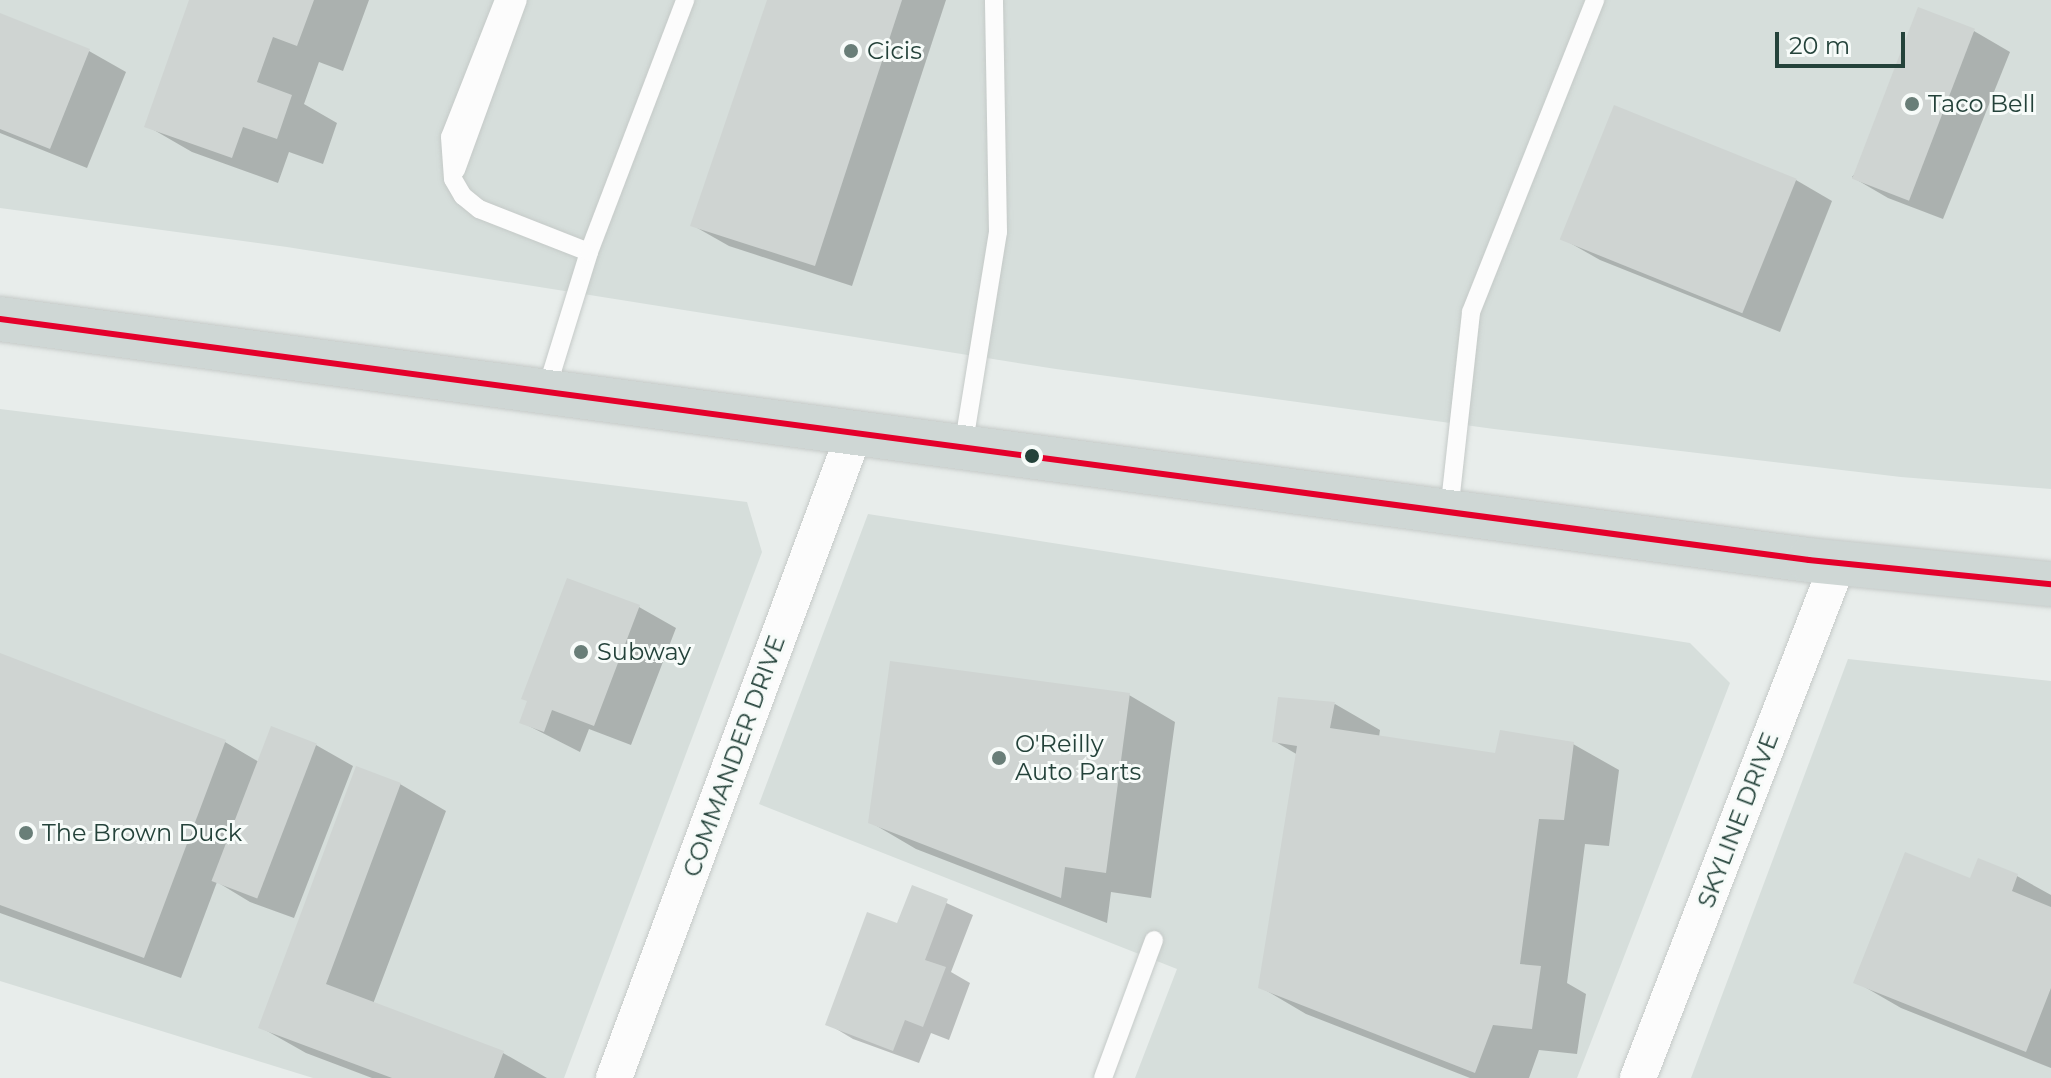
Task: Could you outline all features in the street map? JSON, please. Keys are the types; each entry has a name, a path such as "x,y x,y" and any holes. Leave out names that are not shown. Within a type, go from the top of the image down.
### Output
{"main road":[{"path":"0,319 1838,563 2051,584"}],"street":[{"name":"COMMANDER DRIVE","path":"614,1078 854,434"},
{"name":"SKYLINE DRIVE","path":"1638,1078 1838,563"}],"lane":[{"path":"504,0 450,137 453,179 463,196 479,209 589,252"},
{"path":"453,179 518,0"},
{"path":"546,391 589,252 685,0"},
{"path":"963,448 998,232 994,0"},
{"path":"1449,512 1471,312 1595,0"},
{"path":"1103,1078 1154,940"}],"shaded area":[{"path":"0,0 2051,0 2051,489 1901,477 1494,429 1056,369 287,247 0,208"},
{"path":"0,409 747,502 762,552 564,1078 313,1078 0,981"},
{"path":"868,514 1690,643 1730,683 1577,1078 1135,1078 1177,969 759,804"},
{"path":"1848,659 2051,681 2051,1078 1691,1078"}],"building":[{"path":"189,0 314,0 297,46 273,37 257,82 292,95 277,139 243,127 232,158 144,127"},
{"path":"767,0 902,0 815,266 690,226"},
{"name":"Taco Bell","path":"1918,7 1975,29 1909,201 1852,179"},
{"path":"0,13 90,49 50,149 0,129"},
{"path":"1614,105 1797,179 1742,313 1560,239"},
{"name":"Subway","path":"567,578 640,605 594,726 552,710 544,732 519,723 527,701 521,699"},
{"path":"0,653 226,740 144,958 0,905"},
{"name":"O'Reilly Auto Parts","path":"890,661 1130,693 1106,873 1065,867 1061,898 868,823"},
{"path":"1278,697 1335,702 1330,728 1495,753 1500,730 1574,742 1564,820 1539,819 1520,964 1541,966 1532,1029 1493,1025 1475,1073 1258,988 1297,746 1272,742"},
{"path":"271,726 317,744 257,899 212,881"},
{"path":"356,766 401,783 326,984 504,1051 494,1078 392,1078 258,1028"},
{"path":"1905,852 1970,878 1978,858 2018,874 2012,891 2051,907 2051,988 2026,1052 1853,983"},
{"path":"912,885 948,899 925,960 946,967 923,1027 905,1020 893,1051 825,1025 867,912 897,923"}],"transit line":[{"path":"0,319 1809,560 2051,584"}],"place":[{"name":"Cicis","path":"851,51"},
{"name":"Taco Bell","path":"1912,104"},
{"name":"Subway","path":"581,652"},
{"name":"O'Reilly Auto Parts","path":"999,758"},
{"name":"The Brown Duck","path":"26,833"}]}
